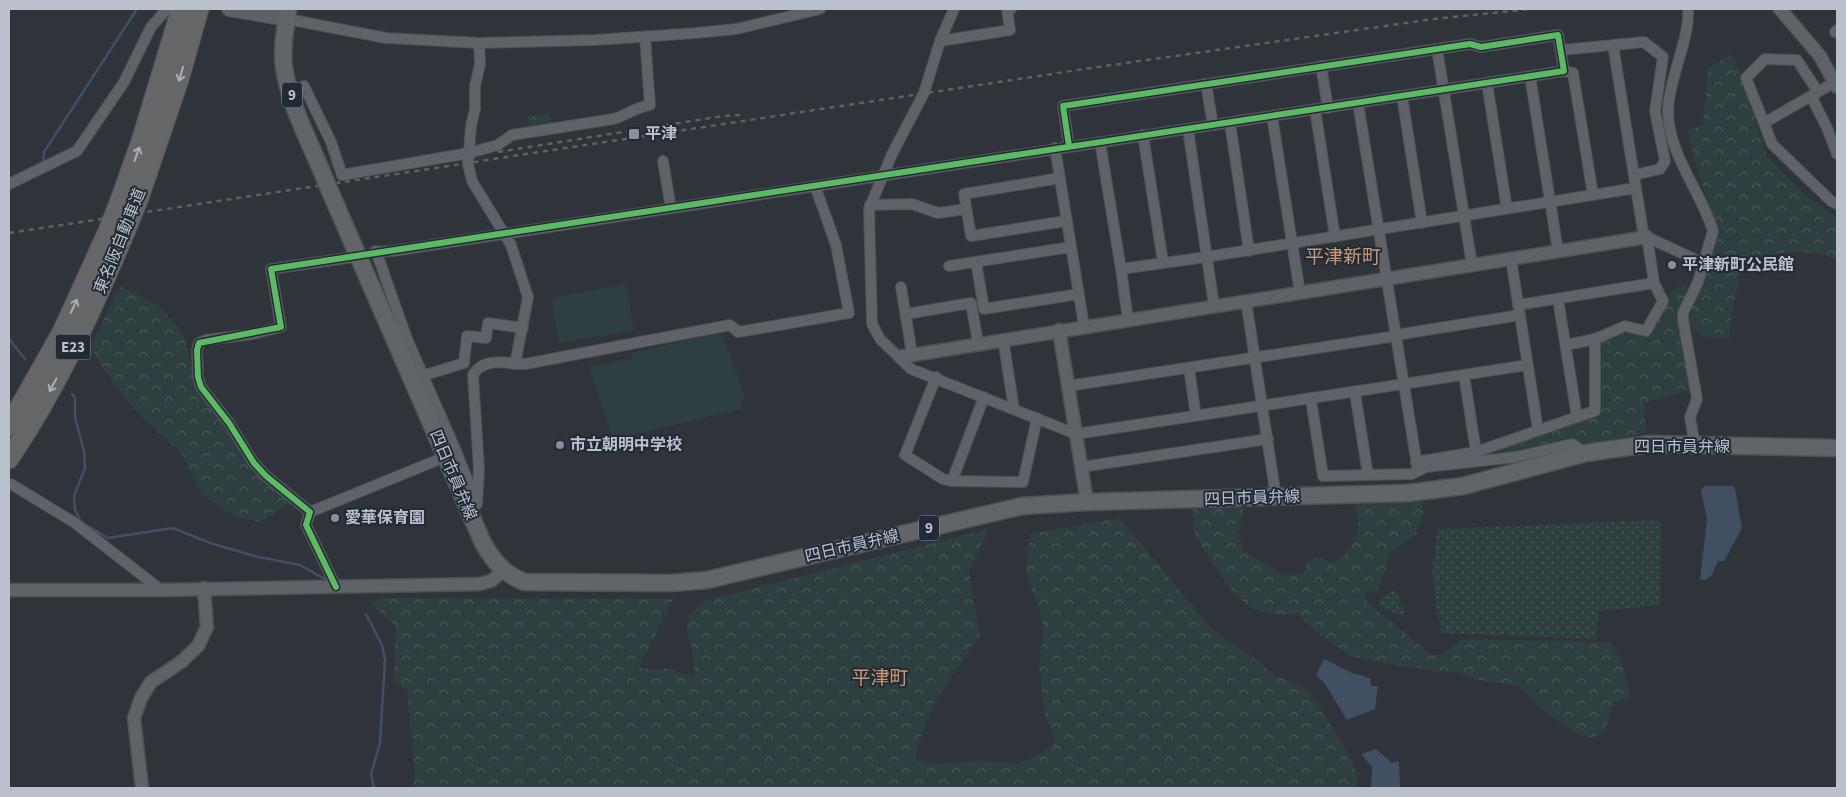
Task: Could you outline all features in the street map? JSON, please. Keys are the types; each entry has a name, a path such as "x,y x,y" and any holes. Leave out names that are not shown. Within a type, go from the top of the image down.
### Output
{"highway":[{"name":"東名阪自動車道","path":"180,17 199,9"},
{"name":"東名阪自動車道","path":"9,459 47,396 78,338 139,198 179,80 180,17"},
{"name":"東名阪自動車道","path":"9,426 62,332 107,232 142,141 180,17"}],"main road":[{"path":"229,9 288,14"},
{"name":"四日市員弁線","path":"288,14 283,46 284,67 296,107 327,183 473,508 483,543 494,562 503,571 524,582 671,583 707,580 1022,506 1087,502 1408,493 1463,486 1586,453 1648,444 1837,448"}],"street":[{"path":"288,14 386,38 479,43 645,37 736,29 820,9"},
{"path":"954,9 940,41 924,93 892,154 870,205 867,224 872,324 880,339 906,355 1645,238 1703,263"},
{"path":"940,41 1010,30 1007,9 1011,9"},
{"path":"1688,9 1668,109 1677,154 1713,230 1698,282 1682,320 1697,399 1690,417 1695,446"},
{"path":"1764,123 1814,94 1836,84 1820,56 1785,14"},
{"path":"9,184 77,151 124,82 151,27 180,17"},
{"path":"1069,146 1063,106 1321,66 1470,44 1481,47 1558,35 1564,71"},
{"path":"304,86 331,142 342,174 469,153 498,145 512,135 613,119 624,115 634,108 650,105 645,37"},
{"path":"1561,50 1644,42 1663,56 1655,111 1665,161 1660,169 1634,174"},
{"path":"479,43 480,64 475,86 475,109 471,126 468,164 472,181 517,260 528,297 515,364"},
{"path":"1566,345 1595,339 1625,326 1646,331 1664,301 1654,283 1645,238 1613,45"},
{"path":"1437,49 1472,265"},
{"path":"1837,154 1814,94 1797,60 1765,59 1746,78 1772,144 1837,204"},
{"path":"1321,66 1328,108"},
{"path":"473,508 456,451 422,376 398,317 375,252 393,251 502,232 671,208 1564,71 1573,73 1593,195"},
{"path":"1530,76 1558,251"},
{"path":"1487,83 1507,209"},
{"path":"1206,84 1213,125"},
{"path":"1402,96 1422,223"},
{"path":"1311,400 1323,476 1412,474 1417,466 1358,103"},
{"path":"1316,109 1335,236"},
{"path":"1272,116 1300,293"},
{"path":"1230,123 1249,251"},
{"path":"1188,129 1214,306"},
{"path":"1143,136 1163,262"},
{"path":"1100,142 1128,320"},
{"path":"1055,148 1084,326"},
{"path":"663,161 671,208"},
{"path":"1060,178 964,194 966,209 971,236 1066,221"},
{"path":"473,508 480,470 473,375 477,369 487,364 502,361 525,364 635,345 730,324 738,332 849,313 836,245 815,186"},
{"path":"1120,269 1249,251 1636,188"},
{"path":"870,205 912,204 938,213 966,209"},
{"path":"949,266 1071,247"},
{"path":"310,512 266,476 244,449 229,423 201,387 198,378 197,350 199,343 206,340 253,334 281,327 271,269 354,257"},
{"path":"1511,259 1538,430"},
{"path":"976,262 984,309 1079,294"},
{"path":"1068,386 1396,336 1519,310 1558,299 1654,283"},
{"path":"901,287 906,314 906,355 910,369 1076,434 1311,400 1528,365"},
{"path":"1558,299 1577,416"},
{"path":"1246,301 1276,497"},
{"path":"906,314 971,303 978,343"},
{"path":"422,376 464,363 467,336 486,338 488,323 523,328"},
{"path":"1059,330 1087,502"},
{"path":"1003,339 1014,409"},
{"path":"1417,466 1476,452 1595,411 1595,339"},
{"path":"1189,368 1196,416"},
{"path":"1464,375 1476,452"},
{"path":"936,378 905,455 943,479 952,481 1023,482 1037,418"},
{"path":"1355,393 1368,475"},
{"path":"952,481 984,397"},
{"path":"1081,467 1268,439"},
{"path":"1417,466 1426,468 1516,457 1572,444 1586,453"},
{"path":"310,512 435,461"},
{"path":"11,484 75,522 161,590"},
{"path":"310,512 306,525 336,586"},
{"path":"9,590 161,590 479,584 491,581 503,571"},
{"path":"142,788 134,718 141,698 151,682 181,662 198,646 207,627 204,588"}],"green space":[{"path":"1731,54 1741,71 1767,156 1807,197 1837,217 1837,260 1814,253 1789,252 1765,256 1742,264 1730,323 1730,339 1705,337 1688,324 1711,234 1709,208 1687,131 1703,125 1708,68"},
{"path":"550,113 552,125 530,129 528,117"},
{"path":"626,284 634,330 559,343 551,298"},
{"path":"1683,284 1687,288 1680,314 1680,339 1690,390 1644,403 1646,433 1587,444 1571,438 1516,452 1494,451 1596,411 1595,340 1625,331 1647,335 1661,306 1676,287"},
{"path":"120,286 159,306 183,333 195,380 293,501 259,522 234,516 203,495 183,455 133,408 106,373 91,347"},
{"path":"721,332 745,396 738,410 613,439 589,367 632,359 632,353"},
{"path":"1423,497 1423,517 1416,528 1417,534 1389,553 1385,573 1378,590 1365,592 1366,601 1431,655 1443,654 1462,639 1610,642 1621,660 1631,697 1613,703 1605,731 1594,738 1581,736 1548,714 1519,686 1479,680 1455,672 1435,671 1409,666 1403,667 1351,656 1316,632 1298,614 1275,614 1252,608 1238,596 1220,574 1197,539 1193,526 1193,508 1245,504 1239,531 1242,550 1285,576 1304,573 1308,560 1320,557 1327,561 1334,561 1347,553 1355,538 1359,523 1358,514 1352,500"},
{"path":"1120,518 1209,626 1261,663 1274,676 1293,682 1310,692 1350,756 1357,774 1357,788 413,788 415,775 407,689 394,683 396,626 372,605 379,598 673,599 639,668 670,669 695,678 691,643 686,631 688,619 697,607 708,600 989,529 969,572 980,635 936,699 922,734 915,760 940,764 979,761 1017,763 1030,759 1053,745 1054,733 1047,722 1042,697 1039,660 1043,633 1042,619 1026,572 1030,534"},
{"path":"1661,520 1660,605 1599,611 1596,639 1442,633 1437,613 1432,569 1438,529"},
{"path":"1396,590 1404,612 1401,616 1378,605 1382,597"}],"water":[{"path":"1704,486 1733,486 1742,528 1724,561 1718,561 1712,575 1705,580 1700,579 1707,519 1701,490"},
{"path":"1324,659 1350,672 1370,678 1371,686 1378,686 1375,709 1347,720 1325,684 1316,675"},
{"path":"1376,749 1392,763 1398,761 1400,788 1371,788 1372,767 1361,754"}],"waterway":[{"path":"43,164 44,152 137,9"},
{"path":"9,339 25,359"},
{"path":"72,394 75,398 75,418 84,451 85,468 74,496 75,510 81,522 108,538 173,528 210,543 258,557 300,565 325,579"},
{"path":"366,614 382,645 385,660 380,743 371,774 374,788"}],"railway":[{"path":"9,233 1084,69 1434,19 1531,9"},
{"path":"498,152 723,116 742,115"}],"cycle path":[{"path":"336,587 306,525 310,512 266,476 254,463 229,423 201,387 198,377 197,350 199,343 281,327 271,269 1564,71 1558,35 1481,47 1470,44 1063,106 1069,146"}],"place":[{"name":"平津","path":"634,134"},
{"name":"平津新町公民館","path":"1672,265"},
{"name":"市立朝明中学校","path":"560,445"},
{"name":"愛華保育園","path":"335,518"}],"district":[{"name":"平津新町","path":"1343,257"},
{"name":"平津町","path":"880,678"}]}
